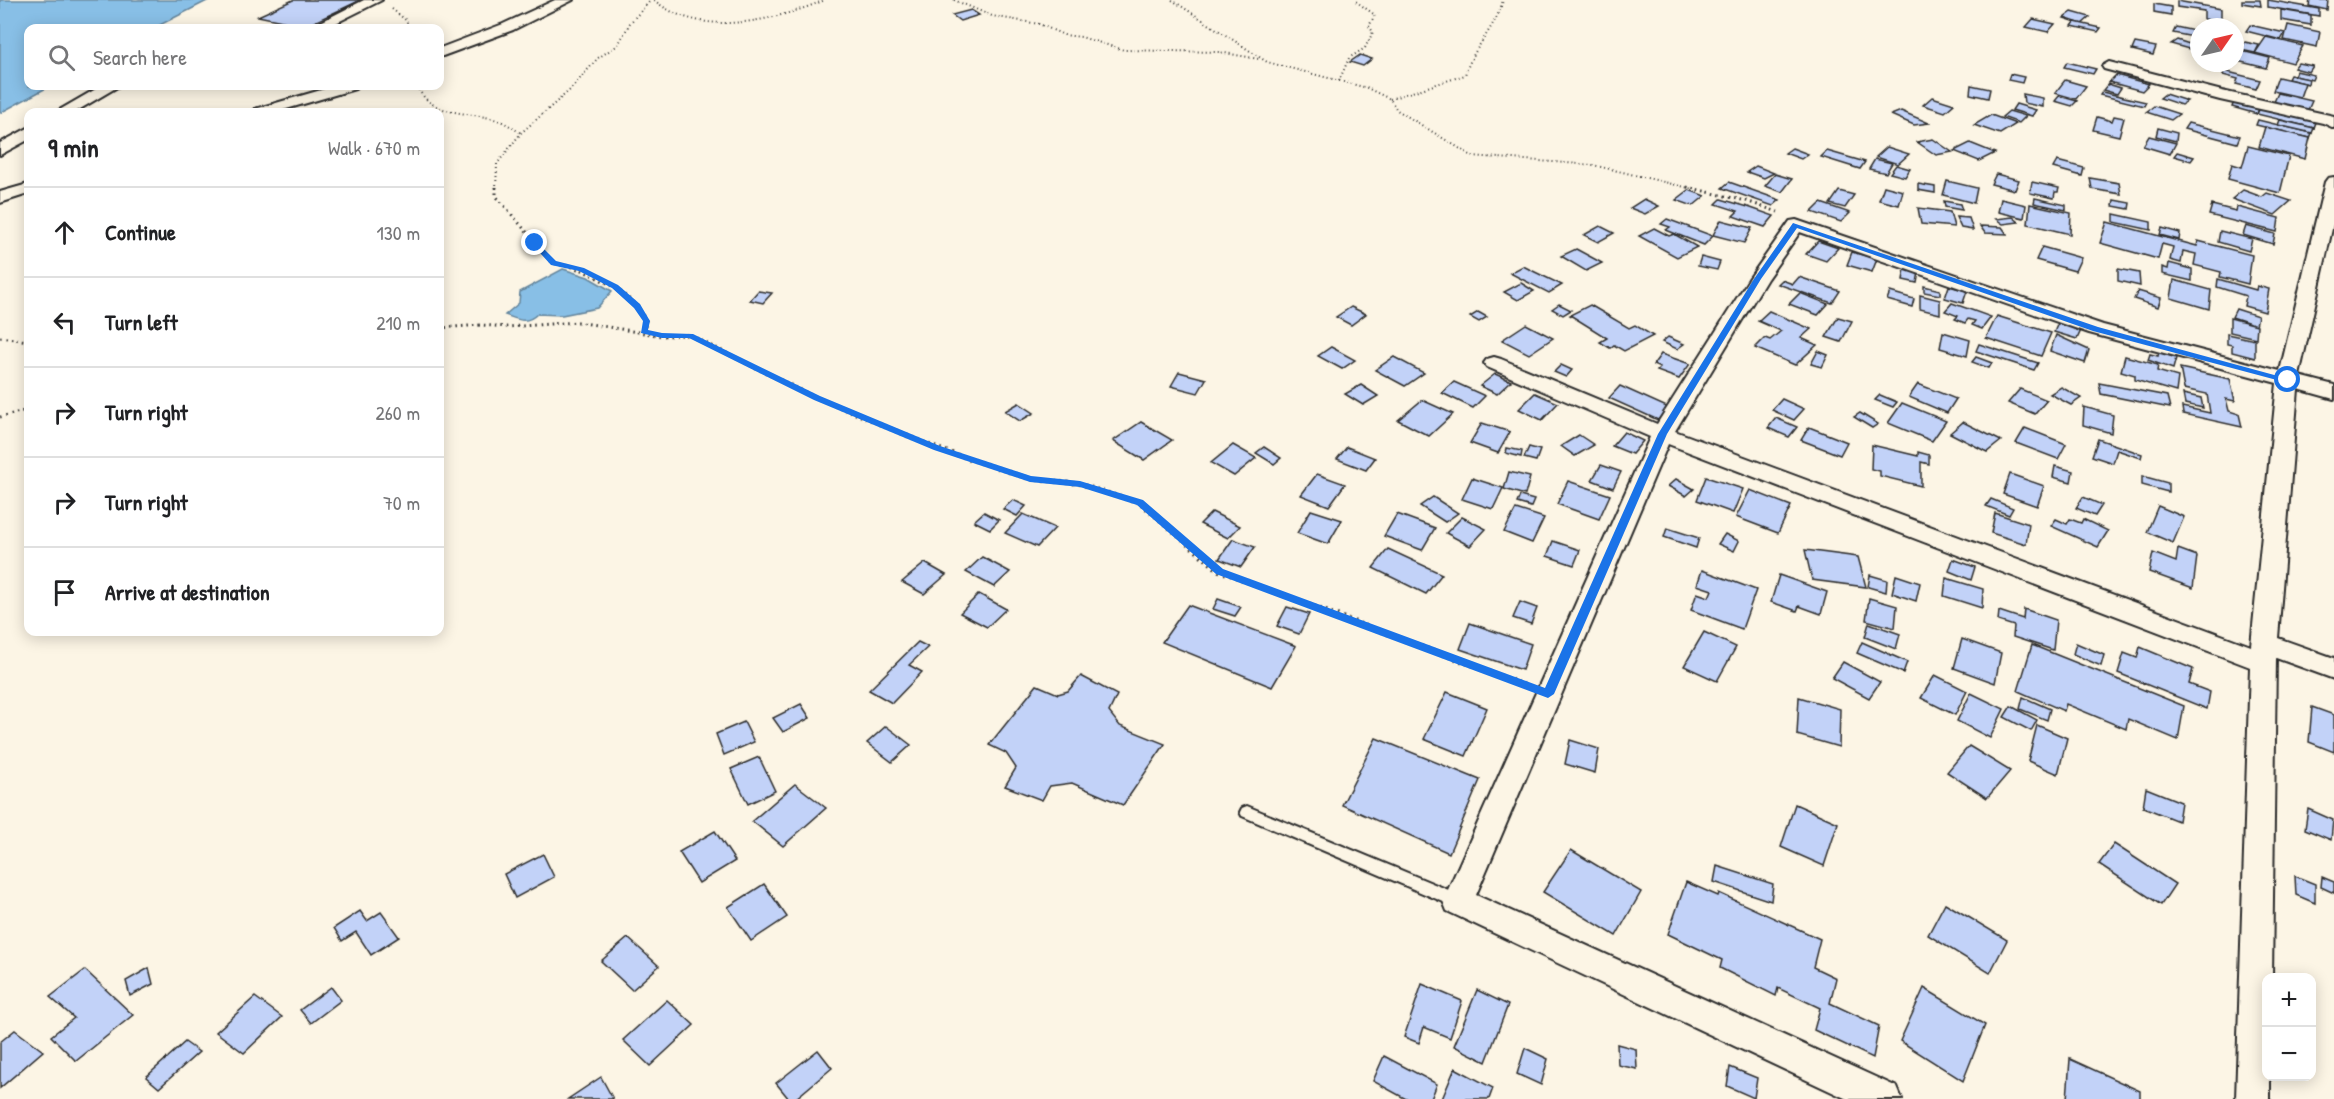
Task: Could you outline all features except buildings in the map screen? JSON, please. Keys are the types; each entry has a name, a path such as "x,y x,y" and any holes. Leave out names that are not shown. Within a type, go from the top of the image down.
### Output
{"street":[{"path":"324,24 375,0"},
{"path":"444,51 508,27 566,0"},
{"path":"2109,66 2220,95 2332,119"},
{"path":"71,108 104,90"},
{"path":"275,108 336,90"},
{"path":"0,150 24,135"},
{"path":"2253,1099 2264,652 2288,380 2334,182"},
{"path":"0,198 24,190"},
{"path":"1885,1099 1458,901 1662,434 1758,279 1796,225 2096,329 2334,392"},
{"path":"1494,363 1662,434 2264,652 2334,669"}],"lane":[{"path":"1247,812 1458,901"}],"path":[{"path":"644,332 646,321 637,306 615,287 582,270 553,263 496,196 497,164 521,133 570,90 598,58 618,45 630,23 653,0 664,9 713,23 742,24 781,16 825,0"},
{"path":"954,0 992,16 1039,24 1064,35 1081,37 1124,50 1219,52 1251,57 1367,87 1390,99 1397,110 1472,156 1593,165 1746,201 1781,213 1796,225"},
{"path":"1172,0 1267,62"},
{"path":"1339,81 1349,58 1365,48 1373,32 1369,26 1375,15 1370,9 1357,5 1353,0"},
{"path":"1390,99 1465,75 1468,61 1502,10 1503,0"},
{"path":"390,7 406,24"},
{"path":"418,90 432,106 441,108"},
{"path":"444,109 499,121 521,133"},
{"path":"444,328 481,325 507,327 579,322 662,336 690,335 817,398 937,448 1030,479 1080,484 1140,503 1219,572 1548,694"},
{"path":"0,337 24,340"},
{"path":"0,417 24,411"}],"water":[{"path":"0,0 209,0 162,24 24,24 24,90 43,90 0,113"},
{"path":"563,269 588,277 612,291 597,308 562,315 537,314 525,320 505,315 519,303 520,292"}],"route":[{"path":"535,243 553,263 582,270 615,287 637,306 646,321 644,332 662,336 690,335 713,345 762,373 937,448 1030,479 1080,484 1140,503 1219,572 1548,694 1662,434 1758,279 1796,225 2096,329 2288,380"}]}
